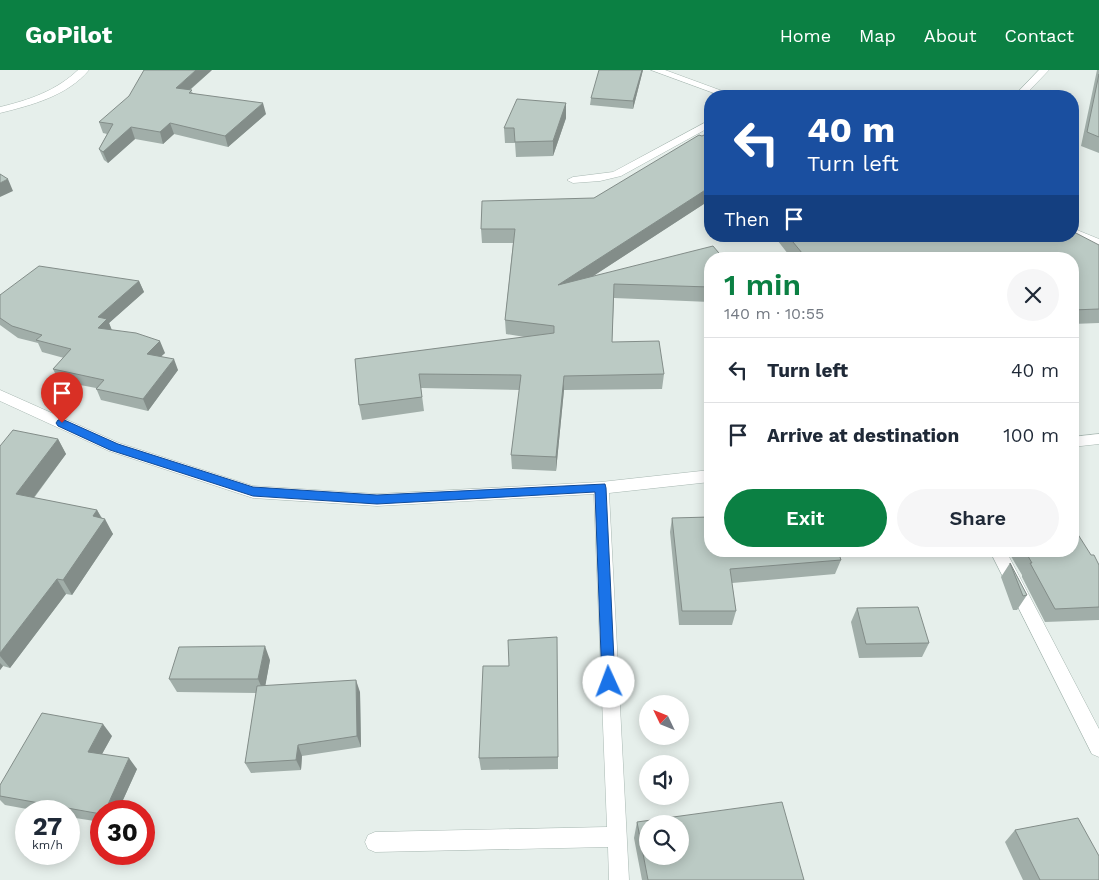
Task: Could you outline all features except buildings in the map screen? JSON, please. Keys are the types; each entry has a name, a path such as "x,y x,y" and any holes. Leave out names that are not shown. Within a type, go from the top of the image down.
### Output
{"street":[{"path":"0,110 55,93 71,83 84,70"},
{"path":"656,70 714,90"},
{"path":"1025,90 1044,70"},
{"path":"574,180 609,177 622,172 704,126"},
{"path":"1079,235 1099,244"},
{"path":"0,395 114,447 253,492 377,500 600,488 704,477"},
{"path":"1079,441 1099,439"},
{"path":"600,488 619,880"},
{"path":"1001,557 1099,748"},
{"path":"375,842 616,837"}],"route":[{"path":"62,423 114,447 253,492 377,500 600,488 609,682"}]}
